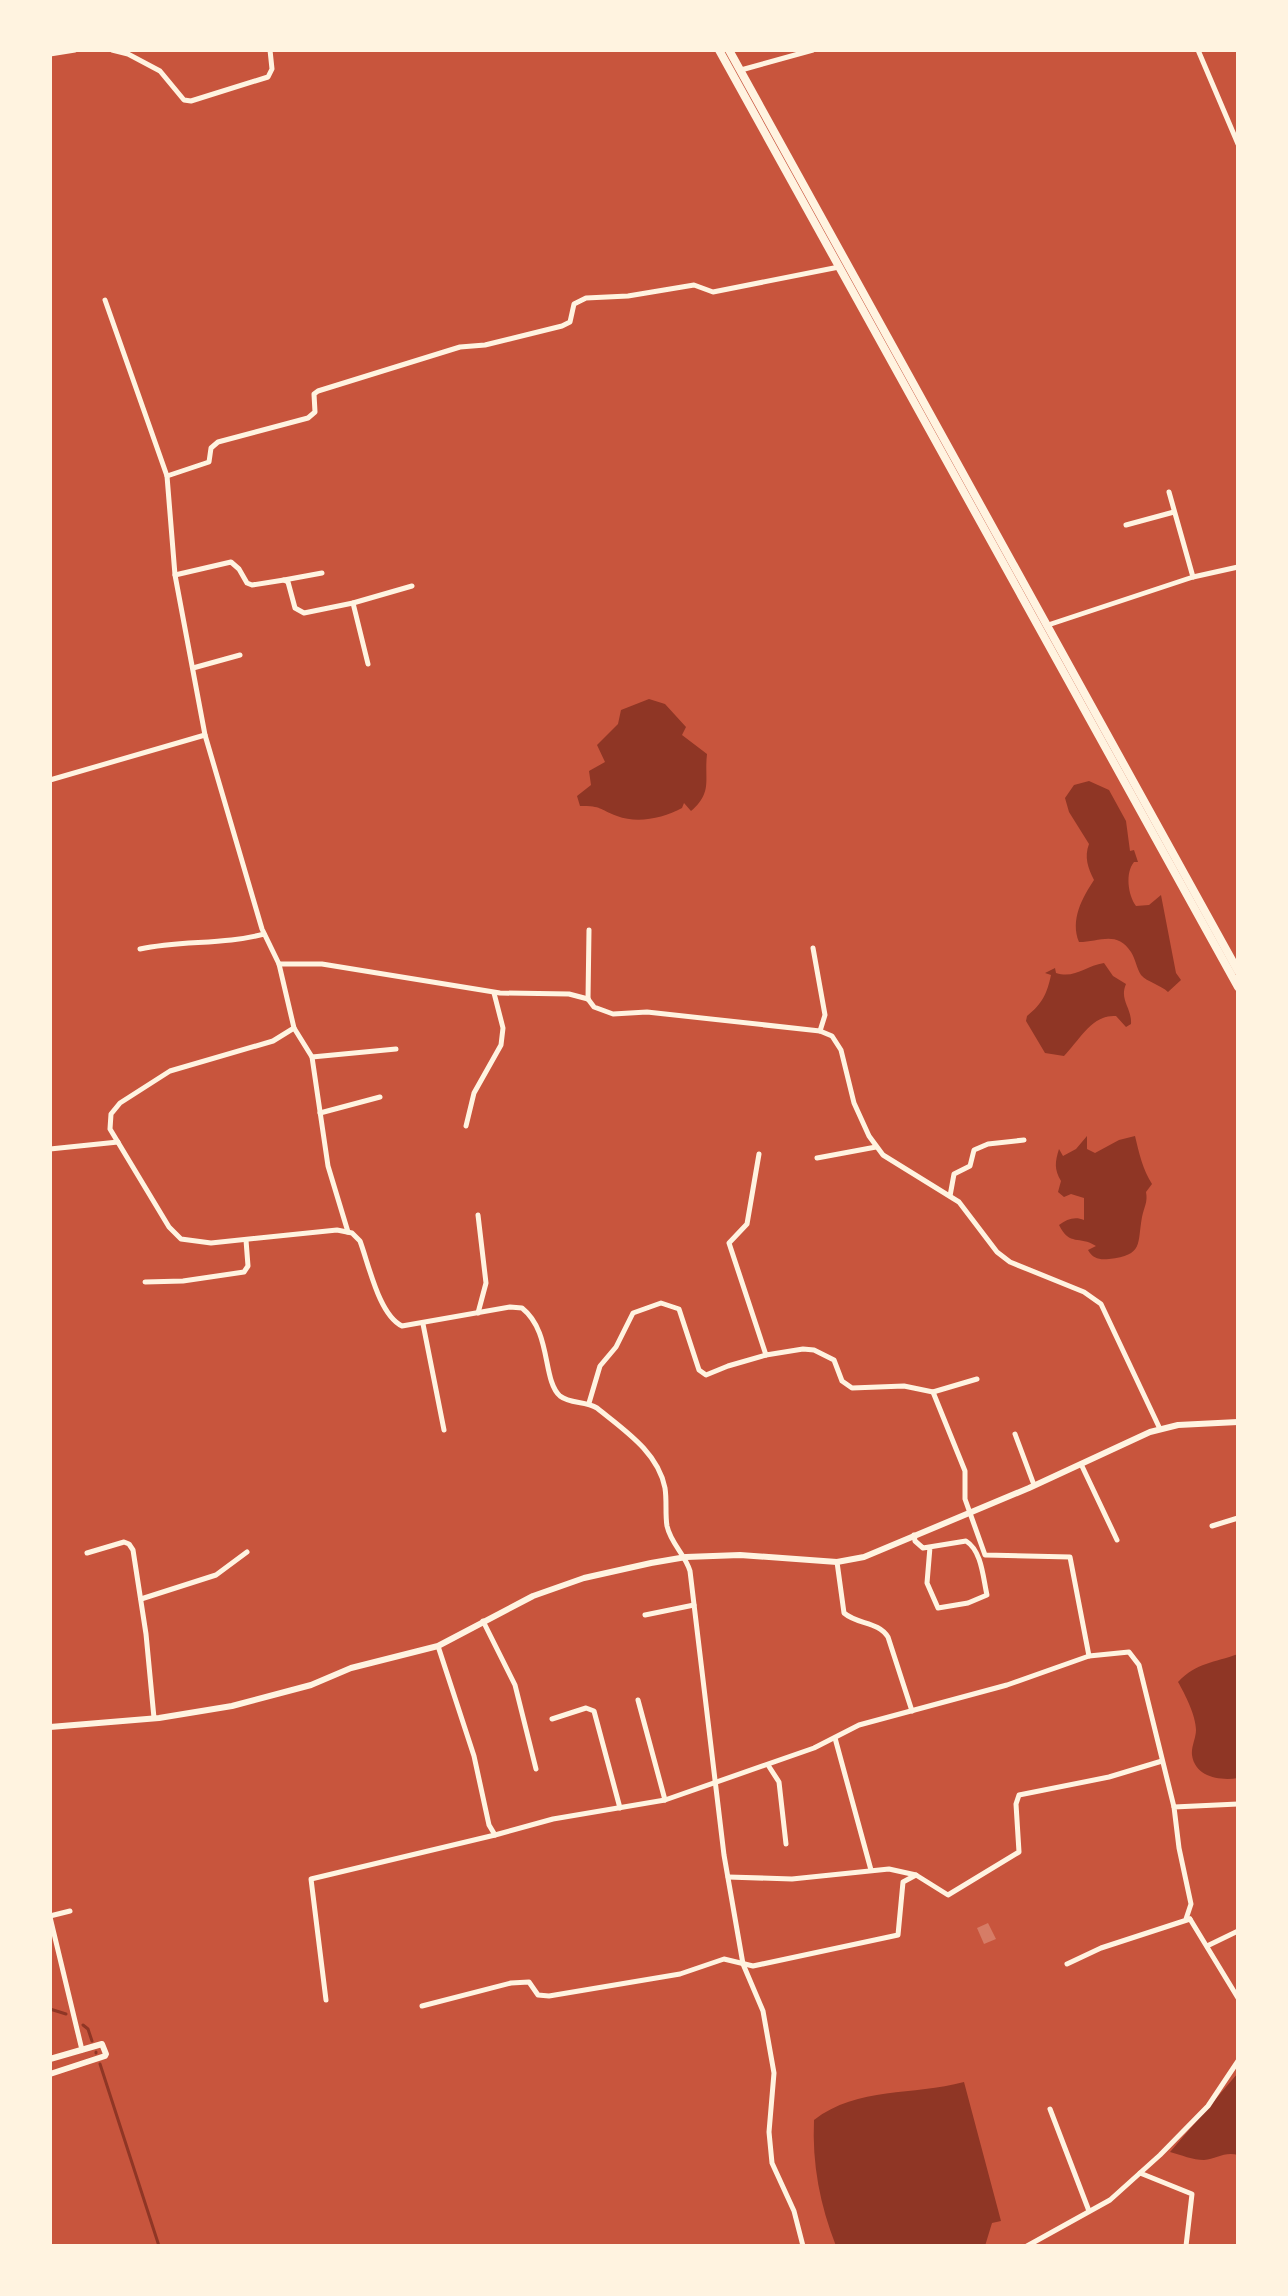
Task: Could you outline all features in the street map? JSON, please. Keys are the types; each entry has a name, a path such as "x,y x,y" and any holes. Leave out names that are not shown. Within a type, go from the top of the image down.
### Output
{"main road":[{"path":"719,50 736,71 1238,971"},
{"path":"729,50 736,71 840,267 1238,987"}],"street":[{"path":"50,54 75,50"},
{"path":"112,50 128,54 160,71 184,100 191,101 268,77 272,69 270,50"},
{"path":"736,71 813,50"},
{"path":"1198,50 1238,144"},
{"path":"167,476 209,462 211,448 218,442 308,418 315,412 314,394 318,391 460,347 485,345 562,326 570,322 574,304 581,299 628,296 694,285 713,292 840,267"},
{"path":"105,300 167,476 175,575 205,735 264,934 279,964 294,1028 312,1057 328,1166 348,1232"},
{"path":"1169,492 1193,577"},
{"path":"1126,525 1174,512"},
{"path":"175,575 231,562 252,585 322,573"},
{"path":"1047,626 1193,577 1238,567"},
{"path":"284,580 290,585 293,602 300,612 353,603 412,586"},
{"path":"353,603 368,664"},
{"path":"193,668 240,655"},
{"path":"50,780 205,735"},
{"path":"589,930 588,999 594,1007 613,1014 647,1012 820,1031 832,1036 841,1050 854,1103 876,1147 883,1155 950,1196 967,1210 997,1252 1010,1262 1094,1297 1101,1304 1160,1429"},
{"path":"140,949 264,934"},
{"path":"813,948 825,1015 820,1031"},
{"path":"279,964 322,964 494,993 569,994 588,999"},
{"path":"466,1126 474,1093 503,1037 494,993"},
{"path":"294,1028 273,1041 170,1071 132,1094 111,1114 110,1129 175,1235 181,1239 211,1243 337,1230 348,1232 360,1241 392,1321 402,1326 510,1307 522,1308 530,1314 541,1336 557,1393 569,1401 589,1403 648,1452 664,1485 670,1536 686,1557 692,1584 728,1877 743,1964 763,2011 774,2073 769,2132 772,2163 794,2211 803,2246"},
{"path":"312,1057 396,1049"},
{"path":"320,1113 380,1097"},
{"path":"950,1196 954,1174 969,1167 974,1150 988,1144 1024,1140"},
{"path":"50,1149 118,1142"},
{"path":"817,1158 876,1147"},
{"path":"759,1154 747,1224 729,1243 766,1355"},
{"path":"478,1215 486,1283 478,1313"},
{"path":"145,1282 183,1281 244,1272 248,1266 246,1240"},
{"path":"589,1403 600,1366 616,1347 627,1320 640,1308 661,1303 679,1309 699,1370 706,1375 766,1355 814,1350 834,1360 842,1381 852,1388 904,1386 933,1392 977,1379"},
{"path":"423,1324 444,1430"},
{"path":"933,1392 965,1471 965,1499 985,1555 1070,1557 1089,1656"},
{"path":"50,1727 154,1718 232,1706 311,1685 351,1668 438,1646 533,1596 584,1578 686,1557 740,1555 837,1562 864,1557 1160,1429 1238,1422"},
{"path":"1015,1434 1034,1485"},
{"path":"1081,1464 1117,1540"},
{"path":"1212,1526 1238,1518"},
{"path":"914,1534 915,1541 923,1548 966,1541 971,1544 976,1550 987,1595 968,1603 938,1608 927,1583 930,1547"},
{"path":"87,1553 124,1542 133,1550 154,1718"},
{"path":"141,1599 216,1575 247,1552"},
{"path":"837,1562 844,1613 883,1629 912,1711"},
{"path":"645,1615 694,1605"},
{"path":"483,1621 515,1685 536,1769"},
{"path":"438,1646 474,1756 489,1825 495,1835"},
{"path":"326,2000 311,1879 553,1819 665,1800 768,1765 859,1725 1007,1685 1089,1656 1129,1652 1139,1665 1174,1807 1191,1904 1186,1919 1190,1919 1238,1998"},
{"path":"638,1700 665,1800"},
{"path":"552,1719 586,1708 594,1711 620,1808"},
{"path":"835,1738 871,1870"},
{"path":"728,1877 792,1879 898,1870 916,1875 948,1895 1019,1852 1016,1804 1019,1795 1109,1777 1162,1761"},
{"path":"768,1765 779,1782 786,1844"},
{"path":"1174,1807 1238,1804"},
{"path":"422,2006 511,1983 525,1981 532,1984 538,1995 549,1996 670,1976 724,1959 753,1966 898,1935 903,1882 916,1875"},
{"path":"70,1911 50,1916 82,2050"},
{"path":"1067,1964 1101,1948 1190,1919"},
{"path":"1207,1946 1238,1931"},
{"path":"50,2059 102,2044 106,2055 50,2074"},
{"path":"1027,2246 1110,2200 1208,2106 1238,2061"},
{"path":"1050,2109 1089,2211"},
{"path":"1140,2173 1192,2194 1186,2246"}],"shaded area":[{"path":"649,699 665,704 686,727 682,735 707,754 706,785 702,798 691,811 684,803 675,812 642,820 617,816 597,807 580,806 577,796 591,785 589,771 605,762 597,745 618,724 621,710"},
{"path":"1089,781 1109,790 1126,821 1130,851 1134,850 1138,862 1131,867 1129,878 1129,890 1136,906 1149,905 1161,895 1176,973 1181,980 1168,992 1141,975 1131,952 1120,941 1079,942 1077,917 1094,880 1087,862 1089,844 1069,812 1065,798 1074,785"},
{"path":"1104,963 1113,976 1126,984 1124,995 1131,1024 1126,1027 1116,1016 1100,1019 1064,1056 1045,1053 1026,1021 1046,993 1051,975 1045,973 1055,968 1056,973 1075,973"},
{"path":"1087,1136 1087,1149 1095,1153 1119,1140 1135,1136 1152,1184 1146,1192 1137,1247 1128,1255 1103,1259 1094,1257 1088,1250 1096,1246 1067,1236 1059,1225 1071,1219 1084,1220 1084,1198 1071,1194 1064,1197 1058,1192 1061,1181 1056,1165 1059,1149 1063,1156 1076,1149"},
{"path":"1238,1654 1238,1778 1216,1778 1203,1773 1194,1762 1192,1752 1196,1724 1178,1682 1199,1667"},
{"path":"1238,2073 1238,2155 1204,2160 1170,2152"},
{"path":"964,2082 1001,2221 992,2223 985,2246 836,2246 818,2184 814,2120 831,2109 867,2097"}],"building":[{"path":"988,1923 996,1939 984,1944 977,1928"}],"waterway":[{"path":"50,2009 66,2014"},
{"path":"83,2025 92,2041"},
{"path":"100,2064 159,2246"}]}
